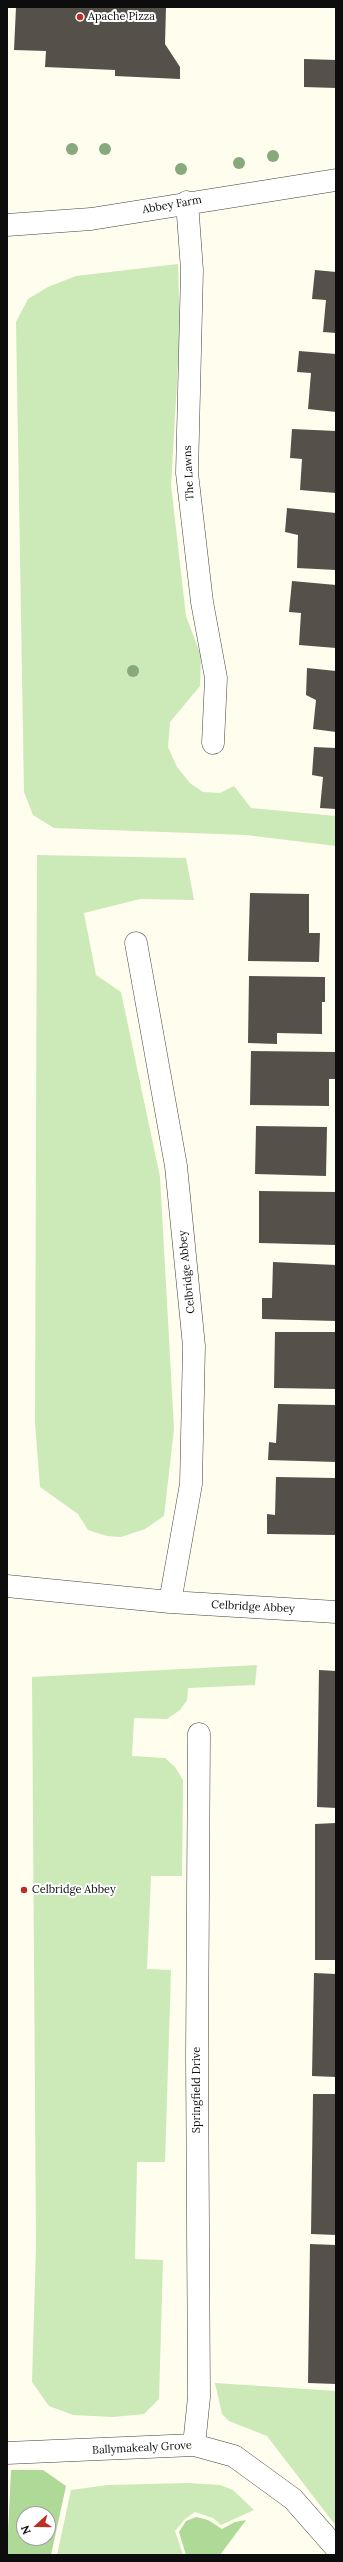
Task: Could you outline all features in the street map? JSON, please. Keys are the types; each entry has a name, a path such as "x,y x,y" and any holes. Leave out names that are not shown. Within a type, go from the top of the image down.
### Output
{"street":[{"name":"Abbey Farm","path":"7,225 91,219 187,202 336,180"},
{"name":"The Lawns","path":"187,202 192,270 187,473 202,602 216,678 213,743"},
{"name":"Celbridge Abbey","path":"136,943 176,1166 194,1346 191,1484 170,1602"},
{"name":"Celbridge Abbey","path":"7,1586 170,1602 336,1612"},
{"name":"Springfield Drive","path":"194,2445 199,2397 196,2056 199,1734"},
{"name":"Ballymakealy Grove","path":"7,2453 194,2445 234,2456 293,2499 336,2548"}],"green space":[{"path":"178,264 180,331 171,485 186,616 201,656 200,686 170,722 168,747 177,767 190,783 203,792 220,793 234,786 251,808 336,816 336,846 246,835 54,828 33,815 24,792 16,322 28,299 48,287 76,276"},
{"path":"37,855 186,858 194,900 140,899 84,913 96,975 121,992 160,1177 174,1429 164,1516 145,1529 121,1537 107,1536 88,1530 78,1514 40,1487 35,1423"},
{"path":"257,1665 255,1685 188,1688 187,1700 180,1710 167,1719 134,1718 132,1756 165,1758 175,1767 183,1780 182,1876 151,1876 147,1969 171,1970 165,2162 137,2162 135,2259 163,2260 159,2399 144,2414 113,2417 73,2415 49,2406 32,2382 36,2246 32,1677"},
{"path":"215,2383 336,2391 336,2526 267,2436 229,2421 222,2414"},
{"path":"11,2470 43,2470 66,2486 56,2532 56,2506 16,2506 16,2546 53,2546 51,2555 7,2555"},
{"path":"189,2483 220,2485 233,2490 254,2510 221,2525 213,2518 195,2512 185,2519 175,2531 183,2555 57,2555 71,2490 108,2485"},
{"path":"196,2517 208,2520 222,2529 235,2522 246,2520 220,2555 186,2555 179,2532 186,2521"}],"building":[{"path":"16,7 166,7 165,44 180,67 180,79 115,76 115,70 45,67 46,51 14,50"},
{"path":"304,59 336,60 336,88 304,87"},
{"path":"315,270 336,272 336,333 323,332 326,300 312,299"},
{"path":"299,351 336,354 336,412 308,409 311,373 297,372"},
{"path":"292,429 336,431 336,493 300,490 302,459 290,458"},
{"path":"287,508 336,513 336,570 297,568 298,535 285,532"},
{"path":"292,581 336,585 336,648 299,645 301,613 289,612"},
{"path":"307,668 336,671 336,732 313,729 316,700 306,695"},
{"path":"314,747 336,748 336,809 320,808 323,777 312,775"},
{"path":"250,893 309,894 309,933 320,933 319,962 248,961"},
{"path":"249,976 325,977 325,1002 322,1002 322,1034 277,1033 277,1044 248,1043"},
{"path":"251,1051 336,1052 336,1079 329,1079 329,1106 250,1105"},
{"path":"256,1126 327,1127 326,1176 255,1174"},
{"path":"259,1191 336,1192 336,1245 259,1243"},
{"path":"273,1262 336,1265 336,1321 262,1319 262,1298 272,1298"},
{"path":"275,1332 335,1332 336,1389 274,1388"},
{"path":"278,1404 336,1405 336,1462 268,1460 269,1442 276,1443"},
{"path":"276,1477 336,1478 336,1535 267,1534 267,1514 275,1515"},
{"path":"319,1670 336,1671 336,1808 317,1807"},
{"path":"336,1823 336,1960 315,1960 315,1824"},
{"path":"314,1973 336,1974 336,2077 312,2076"},
{"path":"313,2094 336,2094 336,2235 311,2234"},
{"path":"310,2244 336,2245 336,2384 308,2383"}],"place":[{"name":"Apache Pizza","path":"80,17"},
{"name":"Celbridge Abbey","path":"24,1890"}]}
